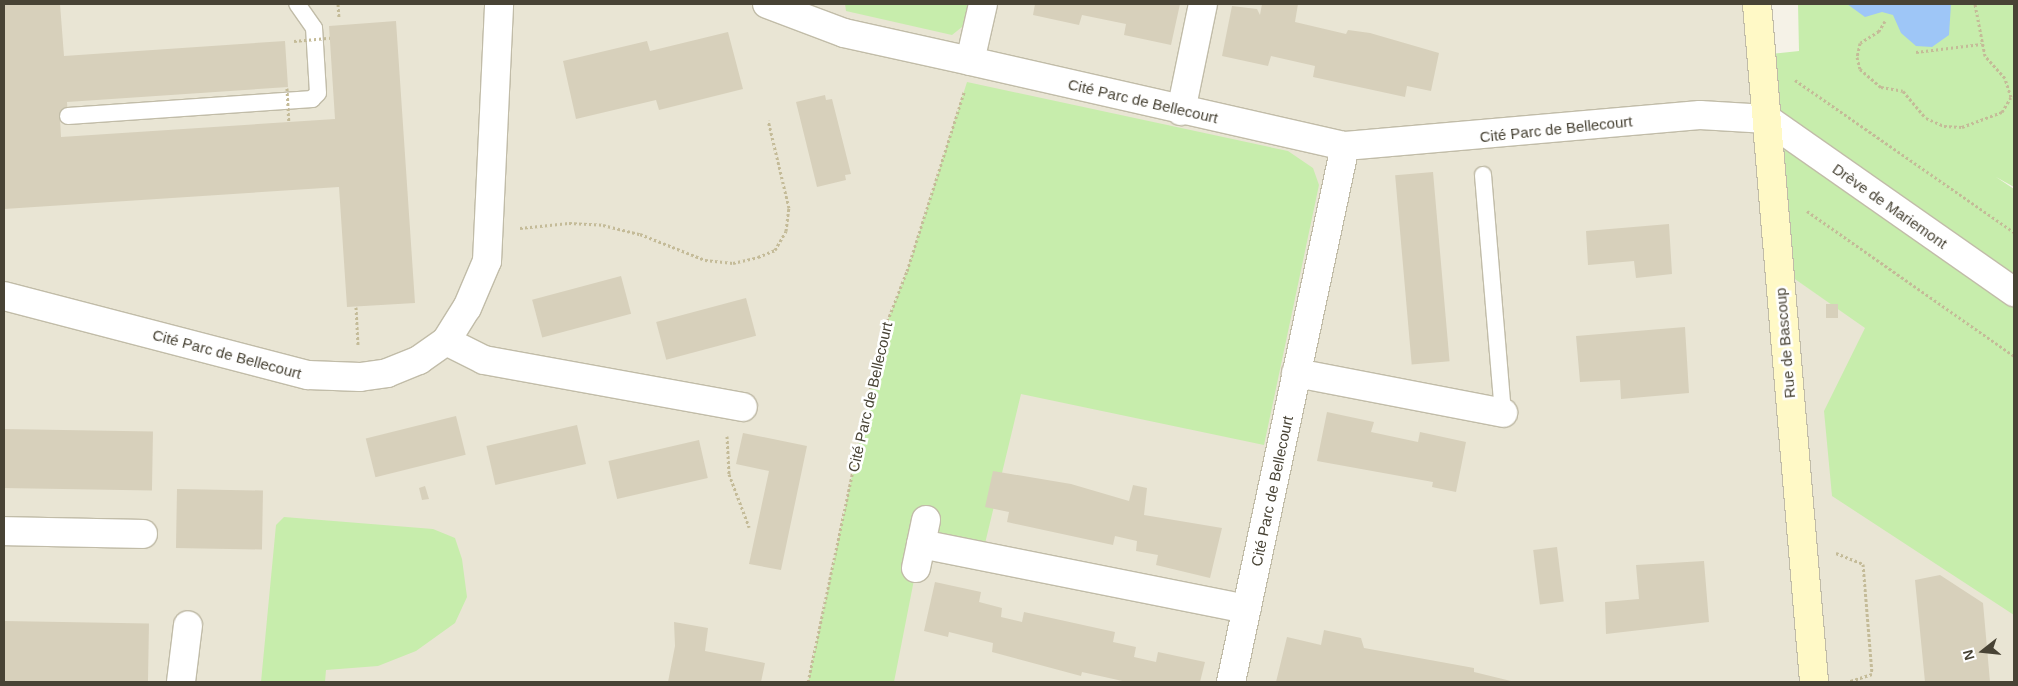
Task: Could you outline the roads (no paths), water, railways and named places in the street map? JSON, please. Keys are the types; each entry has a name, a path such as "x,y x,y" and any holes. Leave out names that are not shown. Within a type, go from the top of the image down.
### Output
{"main road":[{"name":"Rue de Bascoup","path":"1757,4 1814,682"}],"street":[{"name":"Cité Parc de Bellecourt","path":"4,296 308,375 360,377 404,368 446,341 467,308 487,261 490,231 499,4"},
{"name":"Cité Parc de Bellecourt","path":"767,4 844,33 1181,111 1345,146 1700,115 1766,119"},
{"path":"970,61 983,4"},
{"path":"1181,111 1203,4"},
{"name":"Drève de Mariemont","path":"1766,119 2014,292"},
{"name":"Cité Parc de Bellecourt","path":"1231,682 1345,146"},
{"path":"446,341 484,360 734,406"},
{"path":"1296,373 1503,413"},
{"path":"4,531 143,534"},
{"path":"921,544 1247,609"},
{"path":"182,682 188,625"}],"lane":[{"path":"68,116 287,94 312,99 318,93 322,38 308,15 297,4"},
{"path":"1482,174 1503,413"}],"water":[{"path":"1847,4 1951,4 1949,35 1932,47 1916,46 1901,33 1893,15 1882,12 1865,17"}]}
